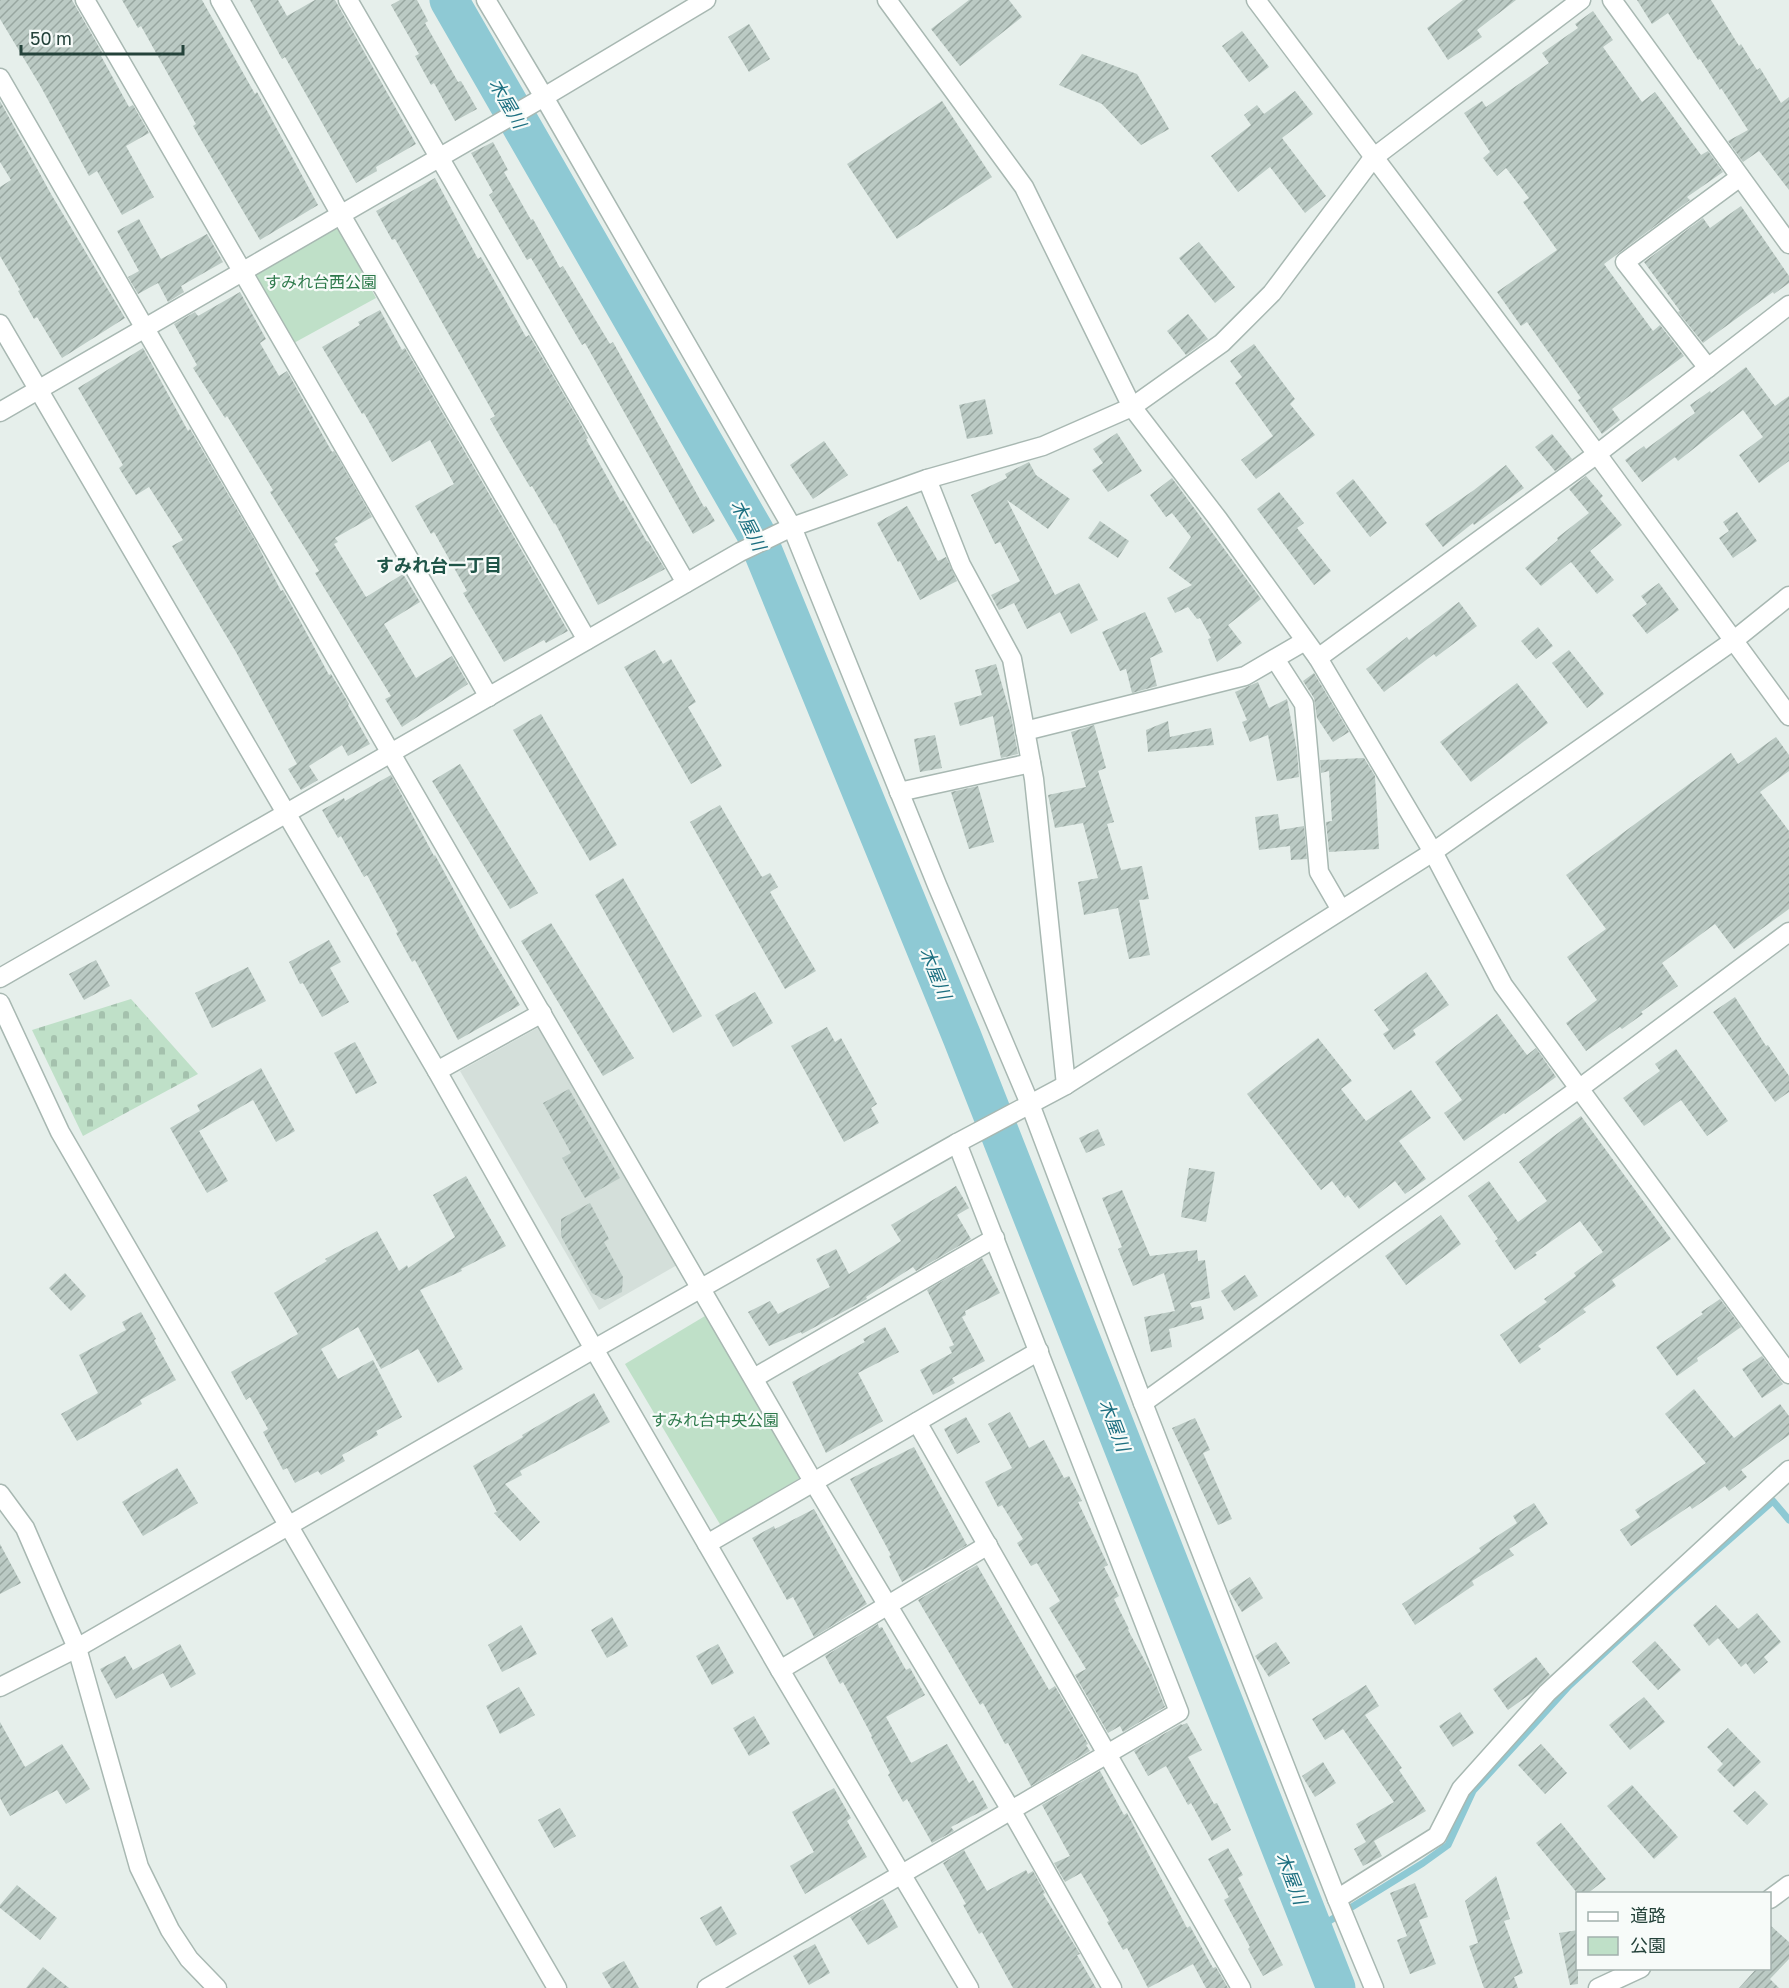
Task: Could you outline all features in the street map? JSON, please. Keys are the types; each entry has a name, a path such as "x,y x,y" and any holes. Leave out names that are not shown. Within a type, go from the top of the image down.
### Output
{"street":[{"path":"85,0 489,696"},
{"path":"220,0 340,215 587,640"},
{"path":"348,0 686,583"},
{"path":"486,0 792,527 899,792 1022,1108 1143,1403 1374,1988"},
{"path":"0,412 544,97 706,0"},
{"path":"887,0 1024,187 1132,407 1218,519 1318,658 1433,852 1503,985 1789,1374"},
{"path":"1256,0 1597,454 1789,716"},
{"path":"0,978 740,552 792,527 927,479 1043,446 1132,407 1222,343 1272,293 1373,158 1581,0"},
{"path":"1612,0 1789,244"},
{"path":"0,78 701,1289 814,1483 1011,1810 1112,1988"},
{"path":"1708,368 1625,262 1740,177"},
{"path":"1318,658 1597,454 1789,305"},
{"path":"0,324 437,1071 594,1349 780,1670 969,1988"},
{"path":"927,479 961,565 1012,659 1031,763 1066,1084"},
{"path":"0,1687 77,1648 594,1349 1066,1084 1433,852 1733,641 1789,596"},
{"path":"1025,731 1245,676 1305,641"},
{"path":"1275,659 1304,704 1319,872 1341,910"},
{"path":"899,792 1031,763"},
{"path":"1143,1403 1580,1088 1789,932"},
{"path":"0,1003 60,1132 557,1988"},
{"path":"437,1071 542,1013"},
{"path":"707,1988 1179,1712 995,1238 961,1141"},
{"path":"754,1378 995,1238"},
{"path":"708,1544 1039,1352"},
{"path":"917,1422 1240,1988"},
{"path":"1337,1899 1437,1836 1461,1789 1547,1693 1789,1470"},
{"path":"0,1494 25,1528 77,1648 139,1867 170,1930 189,1959 217,1988"},
{"path":"780,1670 988,1545"},
{"path":"1771,1898 1789,1885"},
{"path":"1606,1986 1637,1970"}],"shaded area":[{"path":"541,1026 677,1265 599,1310 460,1071"}],"green space":[{"name":"すみれ台西公園","path":"337,225 376,298 292,344 251,275"},
{"path":"131,999 198,1074 83,1136 32,1030"},
{"name":"すみれ台中央公園","path":"710,1313 805,1475 721,1526 625,1364"}],"building":[{"path":"0,0 72,0 103,54 101,56 129,107 133,105 149,133 126,146 154,197 122,215 97,171 89,176 41,87 0,19"},
{"path":"122,0 202,0 255,94 257,92 318,205 260,240 193,126 196,124 141,26 138,28"},
{"path":"250,0 278,0 287,16 315,0 335,0 416,144 376,167 377,171 356,183 285,57 282,59"},
{"path":"400,0 417,0 428,21 425,23 458,82 461,81 477,109 455,121 434,83 431,85 415,56 419,54 391,5"},
{"path":"969,0 1009,0 1022,17 960,66 931,29"},
{"path":"1463,0 1516,0 1477,30 1482,37 1448,60 1427,28"},
{"path":"1637,0 1711,0 1739,46 1741,44 1757,70 1760,68 1781,103 1789,97 1789,190 1759,151 1743,162 1728,141 1748,130 1721,88 1720,90 1700,59 1698,60 1668,13 1652,24"},
{"path":"1593,11 1613,40 1603,47 1642,102 1655,92 1701,155 1708,151 1723,172 1687,197 1690,200 1604,264 1653,331 1660,325 1684,356 1612,409 1620,420 1602,434 1578,400 1581,398 1527,322 1521,326 1497,292 1557,250 1523,202 1529,198 1506,168 1497,176 1483,158 1490,152 1464,113 1482,101 1486,107 1549,63 1542,53 1578,28 1575,24"},
{"path":"749,24 770,59 749,72 728,37"},
{"path":"1242,31 1269,67 1249,82 1222,46"},
{"path":"1082,54 1137,74 1169,129 1141,145 1102,104 1059,85"},
{"path":"1295,91 1313,114 1282,138 1326,196 1305,213 1270,167 1238,192 1211,156 1251,125 1244,115 1257,105 1264,114"},
{"path":"0,101 51,194 125,318 62,358 37,317 34,319 0,256 0,187 11,180 0,162"},
{"path":"942,101 992,177 897,239 847,164"},
{"path":"493,142 508,170 504,172 531,220 533,219 560,268 563,266 610,344 613,342 704,507 706,506 715,521 693,534 585,343 582,345 531,258 527,260 489,195 493,192 471,153"},
{"path":"435,178 478,259 481,257 526,337 529,335 578,419 588,438 586,439 621,502 623,500 665,569 598,605 555,523 532,486 530,487 490,419 495,416 395,239 392,240 376,211"},
{"path":"1741,206 1789,276 1789,283 1703,343 1678,312 1680,311 1644,262 1703,218 1710,228"},
{"path":"139,219 161,259 207,234 223,262 181,286 184,292 168,302 158,283 138,294 128,277 139,271 117,231"},
{"path":"1199,242 1235,287 1215,303 1179,258"},
{"path":"240,292 266,339 260,343 279,376 287,371 332,452 334,451 372,517 335,538 338,542 334,544 366,597 403,574 420,602 384,624 416,678 452,656 468,684 402,727 385,699 391,696 315,573 319,571 270,492 273,490 227,416 225,418 193,368 197,365 174,324 195,312 198,316"},
{"path":"380,310 402,350 405,348 568,631 546,643 544,640 504,662 463,593 467,591 434,532 431,534 415,506 454,484 430,440 392,462 322,347 360,325 358,322"},
{"path":"1188,314 1208,339 1186,355 1167,331"},
{"path":"1254,344 1295,399 1290,404 1315,435 1256,479 1241,460 1273,436 1235,383 1242,377 1230,361"},
{"path":"143,348 188,431 190,429 257,544 281,591 283,590 370,744 348,756 342,745 309,766 318,780 301,790 288,769 297,764 236,652 172,546 183,540 149,487 136,495 119,468 123,465 78,388"},
{"path":"1746,367 1775,406 1789,396 1789,461 1759,483 1739,455 1763,437 1743,410 1678,461 1675,457 1642,482 1625,460 1644,446 1646,449 1695,413 1690,405 1710,391 1711,393"},
{"path":"985,399 993,434 967,439 959,405"},
{"path":"1117,433 1142,471 1108,492 1092,470 1103,463 1093,449"},
{"path":"1552,434 1572,459 1555,471 1535,447"},
{"path":"824,441 848,475 813,499 790,465"},
{"path":"1029,462 1036,475 1070,499 1048,529 1007,500 1055,595 1079,583 1098,620 1071,634 1060,612 1027,629 1014,603 999,610 991,595 1020,581 1000,542 995,544 971,495 1007,478 1005,474"},
{"path":"1506,465 1524,488 1443,547 1425,524"},
{"path":"1586,476 1603,496 1600,499 1622,525 1590,551 1614,580 1597,594 1571,562 1541,586 1525,568 1558,540 1557,538 1589,513 1569,489"},
{"path":"1172,478 1261,599 1228,625 1242,643 1217,662 1208,639 1211,638 1200,618 1197,619 1188,607 1175,613 1167,598 1192,585 1169,568 1191,537 1172,513 1166,517 1150,495"},
{"path":"1353,479 1387,523 1370,537 1336,493"},
{"path":"1279,492 1304,523 1297,528 1331,571 1314,585 1257,509"},
{"path":"907,506 938,561 946,557 957,581 920,600 877,523"},
{"path":"1737,512 1757,541 1733,558 1719,538 1729,531 1723,522"},
{"path":"1100,521 1129,541 1118,558 1088,538"},
{"path":"1659,583 1679,610 1647,634 1632,615 1647,604 1641,596"},
{"path":"1459,602 1477,626 1436,657 1434,654 1384,692 1366,669 1407,637 1409,640"},
{"path":"1145,612 1163,652 1150,658 1157,686 1132,693 1126,669 1120,671 1102,632"},
{"path":"1538,627 1553,646 1536,659 1521,641"},
{"path":"655,650 663,664 671,659 696,702 688,707 722,766 691,784 624,667"},
{"path":"1569,650 1604,694 1587,708 1552,663"},
{"path":"996,664 1011,716 1018,754 1001,758 993,716 960,726 954,703 982,695 975,670"},
{"path":"1314,673 1349,732 1333,742 1317,718 1314,698 1303,681"},
{"path":"1258,682 1269,708 1287,699 1297,751 1299,777 1277,781 1268,735 1250,742 1242,722 1247,720 1235,692"},
{"path":"1517,683 1548,723 1471,782 1440,742"},
{"path":"541,714 617,845 590,861 513,730"},
{"path":"1168,721 1170,737 1211,728 1214,745 1148,752 1146,730"},
{"path":"1094,725 1106,768 1098,771 1114,822 1107,824 1121,870 1142,866 1149,899 1139,900 1150,955 1129,959 1118,908 1084,915 1078,882 1098,878 1083,823 1055,828 1048,795 1086,787 1071,732"},
{"path":"935,735 942,768 920,772 914,739"},
{"path":"1776,737 1789,755 1789,771 1760,792 1789,831 1789,909 1734,949 1715,924 1662,963 1678,986 1641,1012 1643,1014 1622,1029 1620,1027 1586,1051 1566,1023 1597,1000 1567,957 1606,929 1566,875 1731,753 1738,764"},
{"path":"1364,758 1375,776 1379,849 1329,852 1326,822 1332,821 1329,771 1321,773 1320,760"},
{"path":"460,764 538,893 510,909 432,781"},
{"path":"391,775 434,856 520,1005 458,1040 415,960 412,962 396,933 398,932 367,875 364,877 341,836 338,838 322,810 344,798 345,801"},
{"path":"978,786 994,842 969,849 951,792"},
{"path":"720,805 762,877 770,873 778,887 770,892 816,971 785,989 690,822"},
{"path":"1278,814 1280,830 1304,826 1307,859 1291,860 1290,846 1259,850 1255,817"},
{"path":"623,878 702,1016 673,1033 595,895"},
{"path":"551,923 634,1058 603,1076 521,941"},
{"path":"329,940 341,962 330,968 349,1002 322,1017 303,983 300,984 289,962"},
{"path":"96,960 110,986 84,1000 69,974"},
{"path":"248,967 266,1001 212,1028 195,993"},
{"path":"1426,972 1449,1005 1413,1030 1416,1035 1394,1050 1383,1034 1389,1030 1374,1010"},
{"path":"755,992 773,1023 733,1047 715,1015"},
{"path":"1735,997 1766,1046 1768,1045 1789,1076 1789,1092 1775,1102 1713,1012"},
{"path":"1497,1014 1527,1055 1536,1048 1556,1077 1464,1141 1444,1113 1462,1100 1435,1062"},
{"path":"827,1027 835,1042 841,1038 877,1104 871,1108 879,1123 844,1142 791,1046"},
{"path":"1318,1038 1352,1081 1341,1089 1366,1121 1411,1090 1431,1118 1399,1141 1426,1179 1405,1194 1395,1181 1359,1209 1348,1195 1345,1198 1332,1181 1321,1190 1247,1094"},
{"path":"355,1042 377,1083 356,1094 334,1053"},
{"path":"1676,1049 1728,1121 1707,1136 1681,1100 1644,1126 1623,1098 1660,1071 1655,1064"},
{"path":"261,1068 295,1131 276,1142 253,1100 199,1131 228,1181 207,1193 170,1128 200,1111 197,1105"},
{"path":"569,1089 620,1178 585,1198 562,1158 571,1153 543,1103"},
{"path":"1581,1116 1671,1239 1612,1280 1616,1286 1583,1309 1586,1312 1538,1346 1541,1349 1520,1364 1500,1335 1547,1302 1544,1299 1576,1276 1574,1273 1603,1252 1580,1221 1515,1270 1495,1241 1498,1239 1468,1196 1489,1181 1518,1222 1547,1201 1519,1162"},
{"path":"1098,1129 1105,1145 1086,1153 1079,1138"},
{"path":"1189,1168 1215,1172 1206,1222 1181,1217"},
{"path":"466,1176 506,1246 461,1269 462,1271 420,1290 463,1369 438,1383 418,1349 381,1369 358,1327 321,1349 338,1379 373,1360 402,1417 376,1431 378,1435 342,1455 345,1461 321,1475 318,1471 295,1483 287,1468 283,1470 263,1432 268,1429 250,1397 246,1400 231,1372 298,1334 274,1293 327,1261 325,1259 377,1231 399,1271 407,1265 408,1268 455,1237 433,1195"},
{"path":"956,1186 969,1208 957,1215 971,1239 916,1271 913,1267 866,1297 867,1299 802,1334 801,1332 769,1346 748,1312 770,1301 778,1314 830,1287 816,1259 836,1249 849,1274 901,1241 891,1225"},
{"path":"1122,1190 1150,1256 1197,1250 1198,1261 1205,1260 1210,1298 1190,1303 1192,1308 1201,1306 1204,1319 1169,1329 1172,1347 1151,1352 1144,1317 1175,1311 1164,1273 1133,1286 1118,1249 1122,1247 1102,1198"},
{"path":"590,1203 609,1239 604,1242 623,1277 622,1292 605,1300 592,1293 561,1236 561,1219"},
{"path":"1441,1215 1461,1244 1406,1285 1385,1256"},
{"path":"982,1258 1000,1293 965,1311 966,1315 962,1317 985,1361 952,1378 955,1383 933,1395 920,1370 952,1353 949,1347 954,1345 927,1290"},
{"path":"65,1273 86,1296 71,1311 49,1288"},
{"path":"1245,1275 1258,1296 1234,1311 1221,1291"},
{"path":"1720,1299 1741,1327 1697,1358 1698,1361 1677,1376 1656,1347"},
{"path":"141,1312 176,1380 140,1400 142,1404 77,1441 61,1414 98,1393 79,1355 126,1330 122,1322"},
{"path":"885,1327 899,1352 858,1373 883,1421 826,1453 792,1382 865,1342 863,1339"},
{"path":"1762,1356 1783,1384 1762,1398 1742,1369"},
{"path":"1694,1389 1734,1438 1780,1404 1789,1416 1789,1435 1741,1470 1747,1477 1729,1491 1725,1486 1692,1509 1690,1506 1631,1546 1620,1530 1640,1517 1635,1510 1706,1463 1665,1414"},
{"path":"594,1393 610,1422 520,1471 522,1475 505,1484 540,1522 520,1541 494,1513 497,1512 473,1466"},
{"path":"1010,1412 1029,1448 1044,1440 1064,1478 1069,1476 1082,1501 1078,1502 1108,1565 1104,1567 1119,1596 1114,1599 1150,1670 1165,1707 1123,1732 1120,1726 1108,1733 1075,1675 1086,1669 1049,1608 1060,1601 1037,1563 1031,1566 1017,1543 1023,1539 1002,1505 998,1507 985,1482 1012,1468 988,1424"},
{"path":"966,1417 980,1442 957,1454 944,1429"},
{"path":"1195,1418 1210,1450 1203,1453 1232,1519 1218,1525 1172,1428"},
{"path":"914,1447 967,1545 902,1582 889,1556 891,1555 850,1479"},
{"path":"177,1468 198,1503 143,1536 122,1502"},
{"path":"1534,1503 1548,1524 1509,1549 1514,1555 1472,1581 1474,1585 1415,1625 1402,1604 1481,1551 1479,1548 1517,1523 1513,1516"},
{"path":"814,1509 867,1604 814,1637 793,1597 787,1600 752,1538"},
{"path":"0,1544 21,1583 0,1594"},
{"path":"977,1565 1049,1690 1055,1686 1090,1751 1031,1786 1008,1743 1005,1744 983,1703 980,1705 918,1600"},
{"path":"1250,1577 1263,1598 1242,1612 1229,1591"},
{"path":"1716,1605 1738,1629 1757,1613 1781,1642 1764,1657 1768,1662 1754,1674 1746,1663 1741,1667 1718,1638 1709,1646 1693,1625"},
{"path":"612,1617 628,1646 607,1658 591,1630"},
{"path":"878,1624 879,1628 882,1627 906,1670 910,1668 925,1695 886,1717 911,1763 947,1744 969,1783 973,1780 988,1808 951,1827 954,1831 932,1843 907,1799 903,1802 888,1775 890,1773 872,1736 843,1682 840,1684 825,1656"},
{"path":"521,1625 537,1654 502,1672 488,1645"},
{"path":"1655,1641 1681,1670 1658,1690 1632,1662"},
{"path":"1276,1642 1290,1663 1269,1677 1255,1656"},
{"path":"180,1644 196,1674 171,1688 163,1673 116,1699 100,1669 125,1656 133,1670"},
{"path":"718,1644 734,1673 712,1685 696,1656"},
{"path":"1536,1657 1550,1675 1533,1692 1508,1710 1493,1689"},
{"path":"1366,1685 1379,1706 1365,1715 1402,1768 1399,1770 1426,1811 1374,1841 1382,1856 1363,1866 1354,1849 1366,1842 1356,1824 1394,1802 1343,1729 1325,1740 1312,1719"},
{"path":"519,1687 535,1715 500,1734 486,1706"},
{"path":"1644,1697 1665,1722 1630,1750 1609,1725"},
{"path":"1460,1712 1474,1733 1453,1747 1439,1726"},
{"path":"754,1716 770,1744 749,1756 733,1728"},
{"path":"0,1722 25,1767 62,1744 90,1789 66,1804 57,1790 10,1816 0,1798"},
{"path":"1187,1723 1202,1750 1188,1757 1231,1830 1212,1841 1191,1803 1188,1805 1166,1766 1148,1776 1134,1751 1181,1724"},
{"path":"1728,1728 1761,1762 1734,1787 1717,1770 1723,1764 1707,1747"},
{"path":"1541,1744 1567,1773 1545,1794 1518,1765"},
{"path":"1323,1762 1336,1783 1315,1797 1302,1776"},
{"path":"1100,1771 1124,1815 1127,1813 1187,1928 1190,1926 1213,1968 1216,1967 1228,1988 1206,1988 1193,1964 1148,1988 1127,1948 1123,1950 1081,1873 1065,1882 1054,1863 1070,1856 1042,1805"},
{"path":"1632,1785 1678,1837 1654,1859 1607,1806"},
{"path":"834,1788 851,1818 847,1821 867,1857 805,1894 790,1866 814,1852 792,1812"},
{"path":"1755,1791 1768,1804 1747,1825 1733,1811"},
{"path":"560,1808 576,1836 554,1848 538,1820"},
{"path":"1561,1823 1606,1879 1589,1892 1576,1892 1536,1843"},
{"path":"1228,1848 1243,1875 1238,1878 1283,1965 1263,1976 1224,1900 1229,1897 1208,1859"},
{"path":"964,1850 987,1891 1026,1870 1028,1874 1033,1871 1045,1893 1043,1894 1080,1954 1077,1955 1096,1988 1013,1988 982,1932 979,1934 963,1905 966,1904 943,1863"},
{"path":"1496,1876 1510,1919 1504,1921 1523,1973 1514,1977 1518,1988 1484,1988 1469,1946 1478,1943 1465,1901"},
{"path":"1415,1883 1428,1917 1419,1920 1436,1964 1410,1974 1397,1940 1407,1936 1390,1893"},
{"path":"17,1885 57,1918 40,1940 0,1908"},
{"path":"883,1899 898,1927 868,1945 850,1917"},
{"path":"721,1906 737,1934 716,1946 700,1918"},
{"path":"1771,1926 1789,1942 1789,1959 1770,1979 1779,1988 1739,1988 1755,1970 1771,1970"},
{"path":"1576,1930 1578,1984 1570,1985 1559,1933"},
{"path":"815,1944 830,1973 809,1985 793,1956"},
{"path":"624,1961 639,1988 611,1988 602,1973"},
{"path":"43,1967 69,1988 26,1988"}],"waterway":[{"name":"木屋川","path":"449,0 755,532 962,1037 1336,1988"},
{"path":"1313,1931 1448,1845 1473,1791 1569,1686 1671,1591 1773,1501 1789,1520"}],"district":[{"name":"すみれ台一丁目","path":"439,565"}]}
